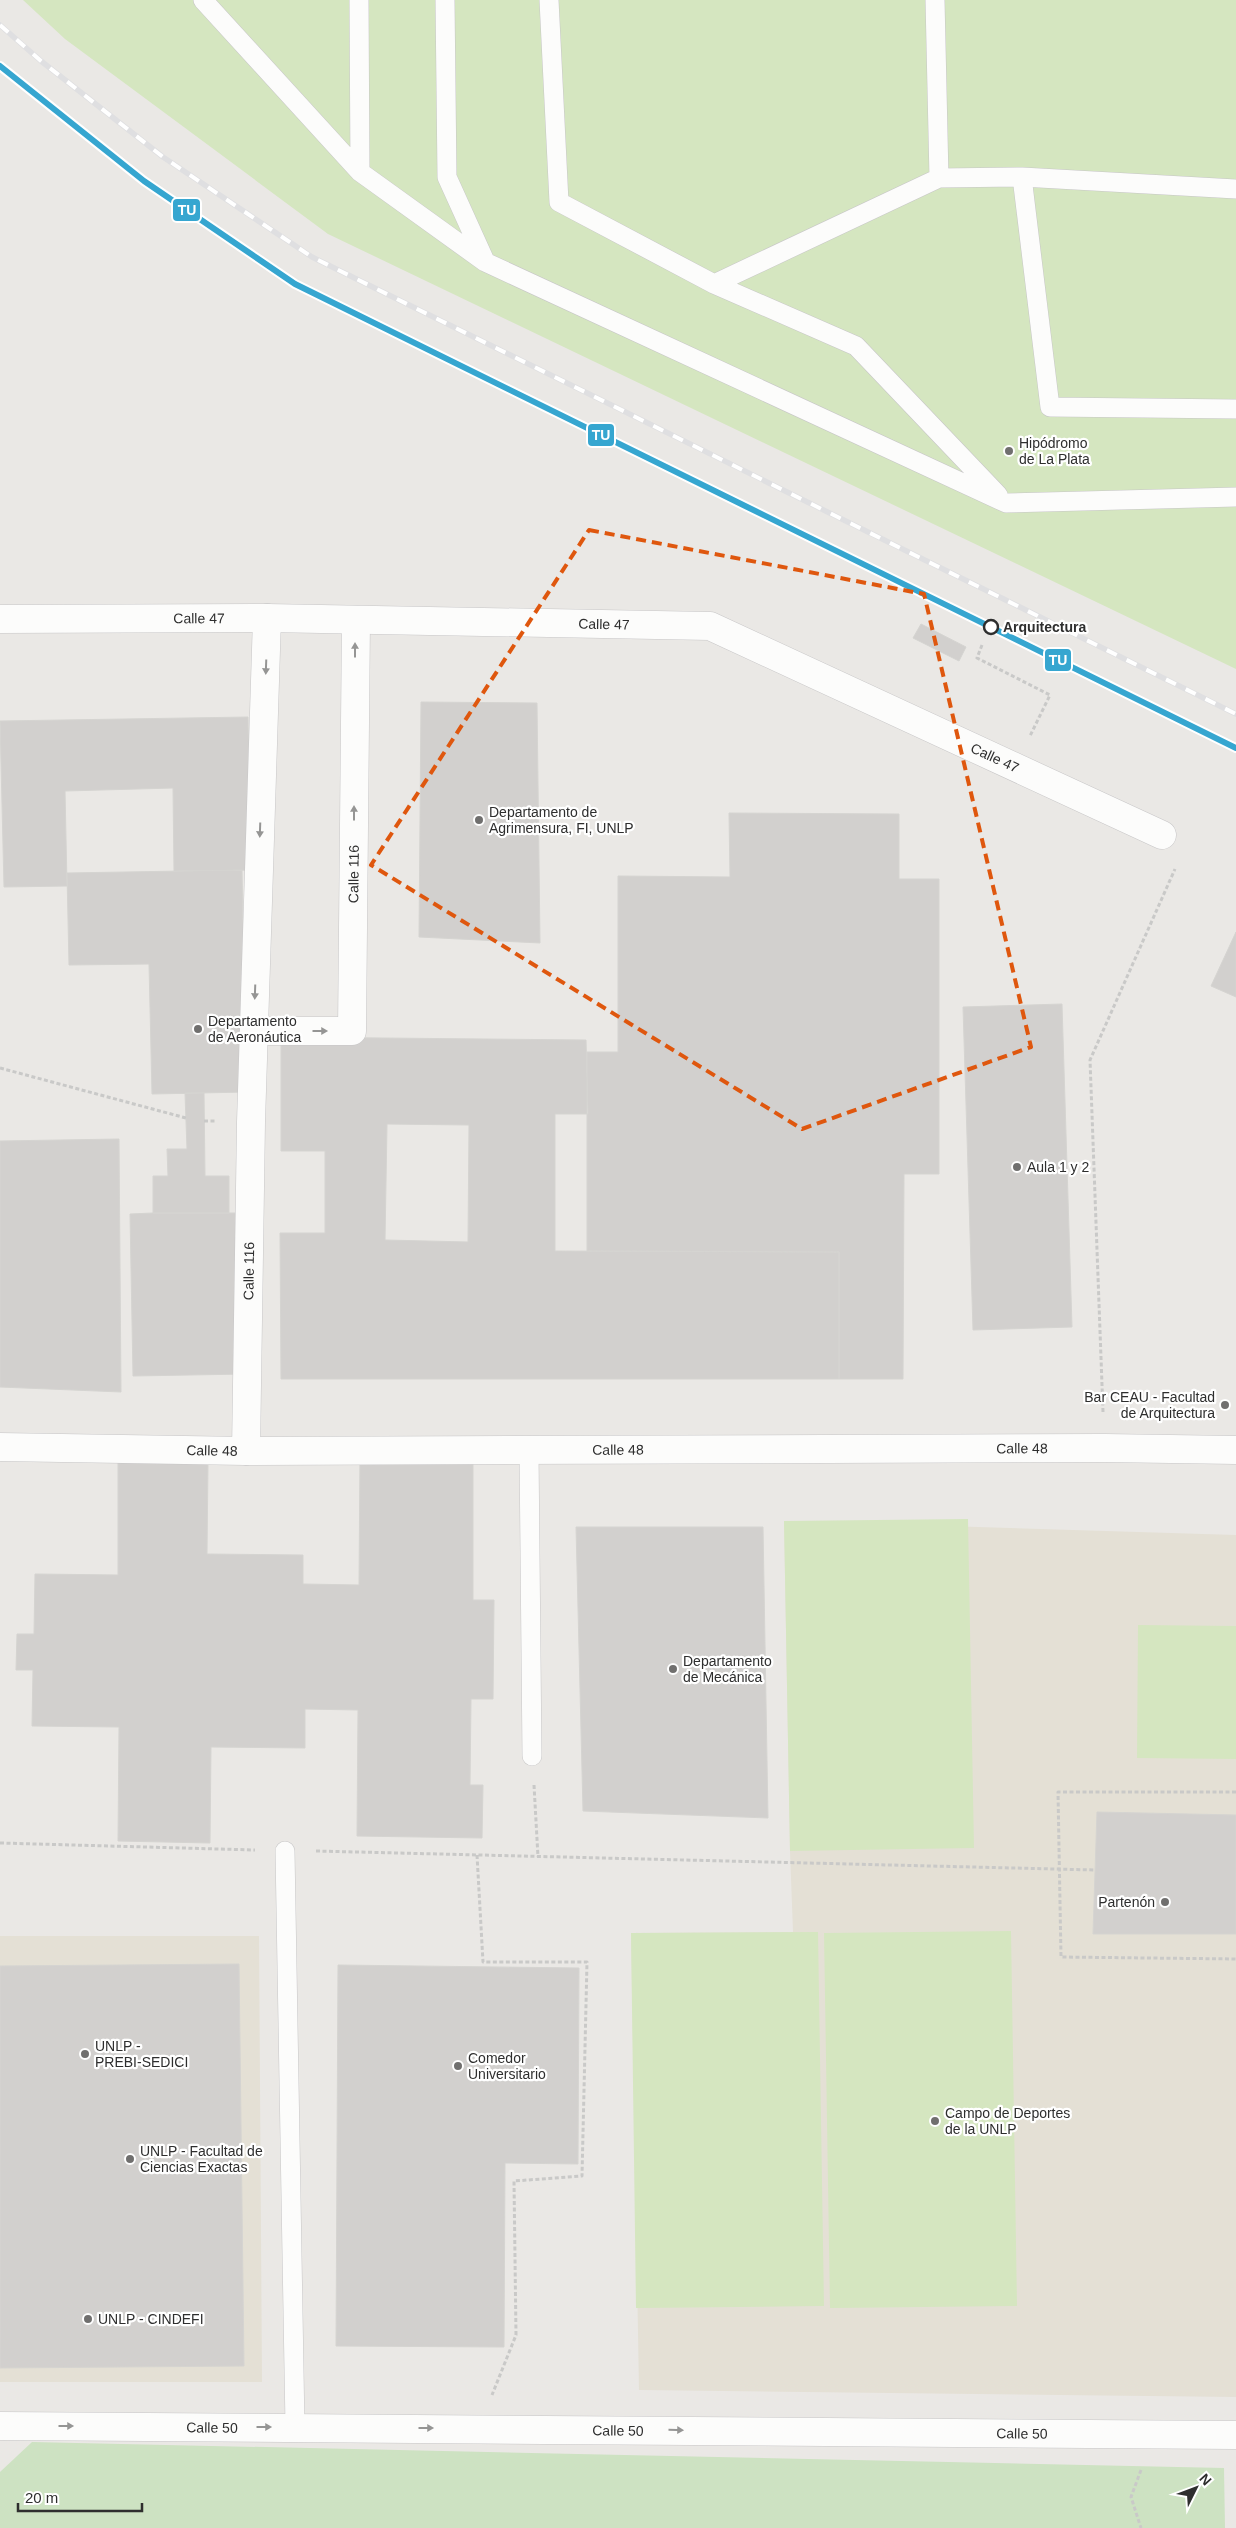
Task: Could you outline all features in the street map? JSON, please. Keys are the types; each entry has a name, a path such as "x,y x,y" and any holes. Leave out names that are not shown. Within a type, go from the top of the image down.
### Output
{"street":[{"name":"Calle 47","path":"0,619 267,618 710,626 1162,835"},
{"name":"Calle 116","path":"246,1451 254,1031 267,618"},
{"name":"Calle 116","path":"254,1031 352,1031 356,620"},
{"name":"Calle 48","path":"0,1447 246,1451 1105,1448 1236,1450"},
{"name":"Calle 50","path":"11,2426 1236,2435"},
{"path":"0,2447 11,2426"}],"lane":[{"path":"203,0 360,172 485,262 1006,503 1236,498"},
{"path":"359,0 360,172"},
{"path":"445,0 447,177 485,262"},
{"path":"550,0 559,202 714,284 856,346 1006,503"},
{"path":"935,0 939,178"},
{"path":"714,284 939,178 1022,177 1236,189"},
{"path":"1022,177 1050,407 1236,409"},
{"path":"529,1450 532,1756"},
{"path":"285,1850 295,2427"}],"path":[{"path":"982,645 977,658 1050,695 1016,767"},
{"path":"1105,1448 1090,1060 1178,861"},
{"path":"0,1068 186,1118"},
{"path":"532,1756 538,1857"},
{"path":"1236,1792 1058,1792 1061,1957 1236,1959"},
{"path":"0,1843 1095,1870"},
{"path":"477,1855 483,1962 587,1962 582,2176 514,2181 516,2335 478,2428"},
{"path":"1142,2528 1131,2497 1155,2434"}],"highlighted area":[{"path":"589,530 924,594 1031,1047 802,1129 371,865"}],"shaded area":[{"name":"Campo de Deportes de la UNLP","path":"784,1521 1236,1535 1236,2397 639,2390 631,1933 793,1932"},
{"name":"UNLP - Facultad de Ciencias Exactas","path":"0,1936 259,1936 262,2382 0,2382"}],"green space":[{"name":"Hipódromo de La Plata","path":"23,0 1236,0 1236,669 328,234 65,39"},
{"path":"968,1519 974,1848 790,1851 784,1521"},
{"path":"1138,1625 1236,1626 1236,1759 1137,1758"},
{"path":"1011,1931 1017,2306 830,2308 824,1933"},
{"path":"818,1932 824,2306 636,2308 631,1933"},
{"path":"32,2442 1224,2468 1225,2528 0,2528 0,2472"}],"building":[{"path":"921,624 966,647 959,661 913,638"},
{"name":"Departamento de Agrimensura, FI, UNLP","path":"421,702 537,703 540,943 419,937"},
{"path":"248,717 251,870 174,871 173,788 65,791 67,886 4,887 0,721"},
{"path":"729,813 899,814 899,879 939,879 939,1174 904,1174 903,1379 839,1379 839,1252 587,1251 587,1052 618,1052 618,876 730,877"},
{"name":"Departamento de Aeronáutica","path":"242,870 246,1092 152,1094 149,964 69,965 67,873"},
{"path":"1236,932 1236,997 1211,986"},
{"name":"Aula 1 y 2","path":"1062,1004 1072,1327 973,1330 963,1007"},
{"path":"281,1037 586,1040 588,1114 555,1114 555,1251 839,1252 839,1379 281,1379 280,1233 325,1233 325,1151 281,1151","holes":["387,1124 469,1125 468,1242 385,1240"]},
{"path":"185,1093 204,1093 205,1176 229,1176 229,1213 153,1213 153,1176 168,1176 167,1149 187,1149"},
{"path":"119,1139 121,1392 0,1387 0,1141"},
{"path":"242,1213 245,1374 133,1376 130,1214"},
{"path":"360,1453 473,1454 473,1600 494,1600 493,1699 471,1699 470,1785 483,1785 482,1838 357,1836 358,1710 305,1709 305,1748 211,1747 210,1843 118,1841 119,1727 32,1726 33,1670 16,1670 17,1634 34,1634 35,1574 118,1575 118,1461 208,1462 207,1554 303,1555 303,1584 359,1585"},
{"name":"Departamento de Mecánica","path":"576,1527 763,1527 768,1818 583,1811"},
{"name":"Partenón","path":"1097,1812 1236,1815 1236,1934 1093,1934"},
{"name":"UNLP - Facultad de Ciencias Exactas","path":"239,1964 244,2366 0,2368 0,1966"},
{"name":"Comedor Universitario","path":"338,1965 579,1968 578,2164 505,2163 504,2347 336,2346"}],"railway":[{"path":"0,25 41,61 163,157 312,257 1236,714"}],"transit line":[{"name":"TU","path":"0,66 144,181 295,284 1236,748"}],"place":[{"name":"Hipódromo de La Plata","path":"1009,451"},
{"name":"Arquitectura","path":"991,627"},
{"name":"Departamento de Agrimensura, FI, UNLP","path":"479,820"},
{"name":"Departamento de Aeronáutica","path":"198,1029"},
{"name":"Aula 1 y 2","path":"1017,1167"},
{"name":"Bar CEAU - Facultad de Arquitectura","path":"1225,1405"},
{"name":"Departamento de Mecánica","path":"673,1669"},
{"name":"Partenón","path":"1165,1902"},
{"name":"UNLP - PREBI-SEDICI","path":"85,2054"},
{"name":"Comedor Universitario","path":"458,2066"},
{"name":"Campo de Deportes de la UNLP","path":"935,2121"},
{"name":"UNLP - Facultad de Ciencias Exactas","path":"130,2159"},
{"name":"UNLP - CINDEFI","path":"88,2319"}]}
